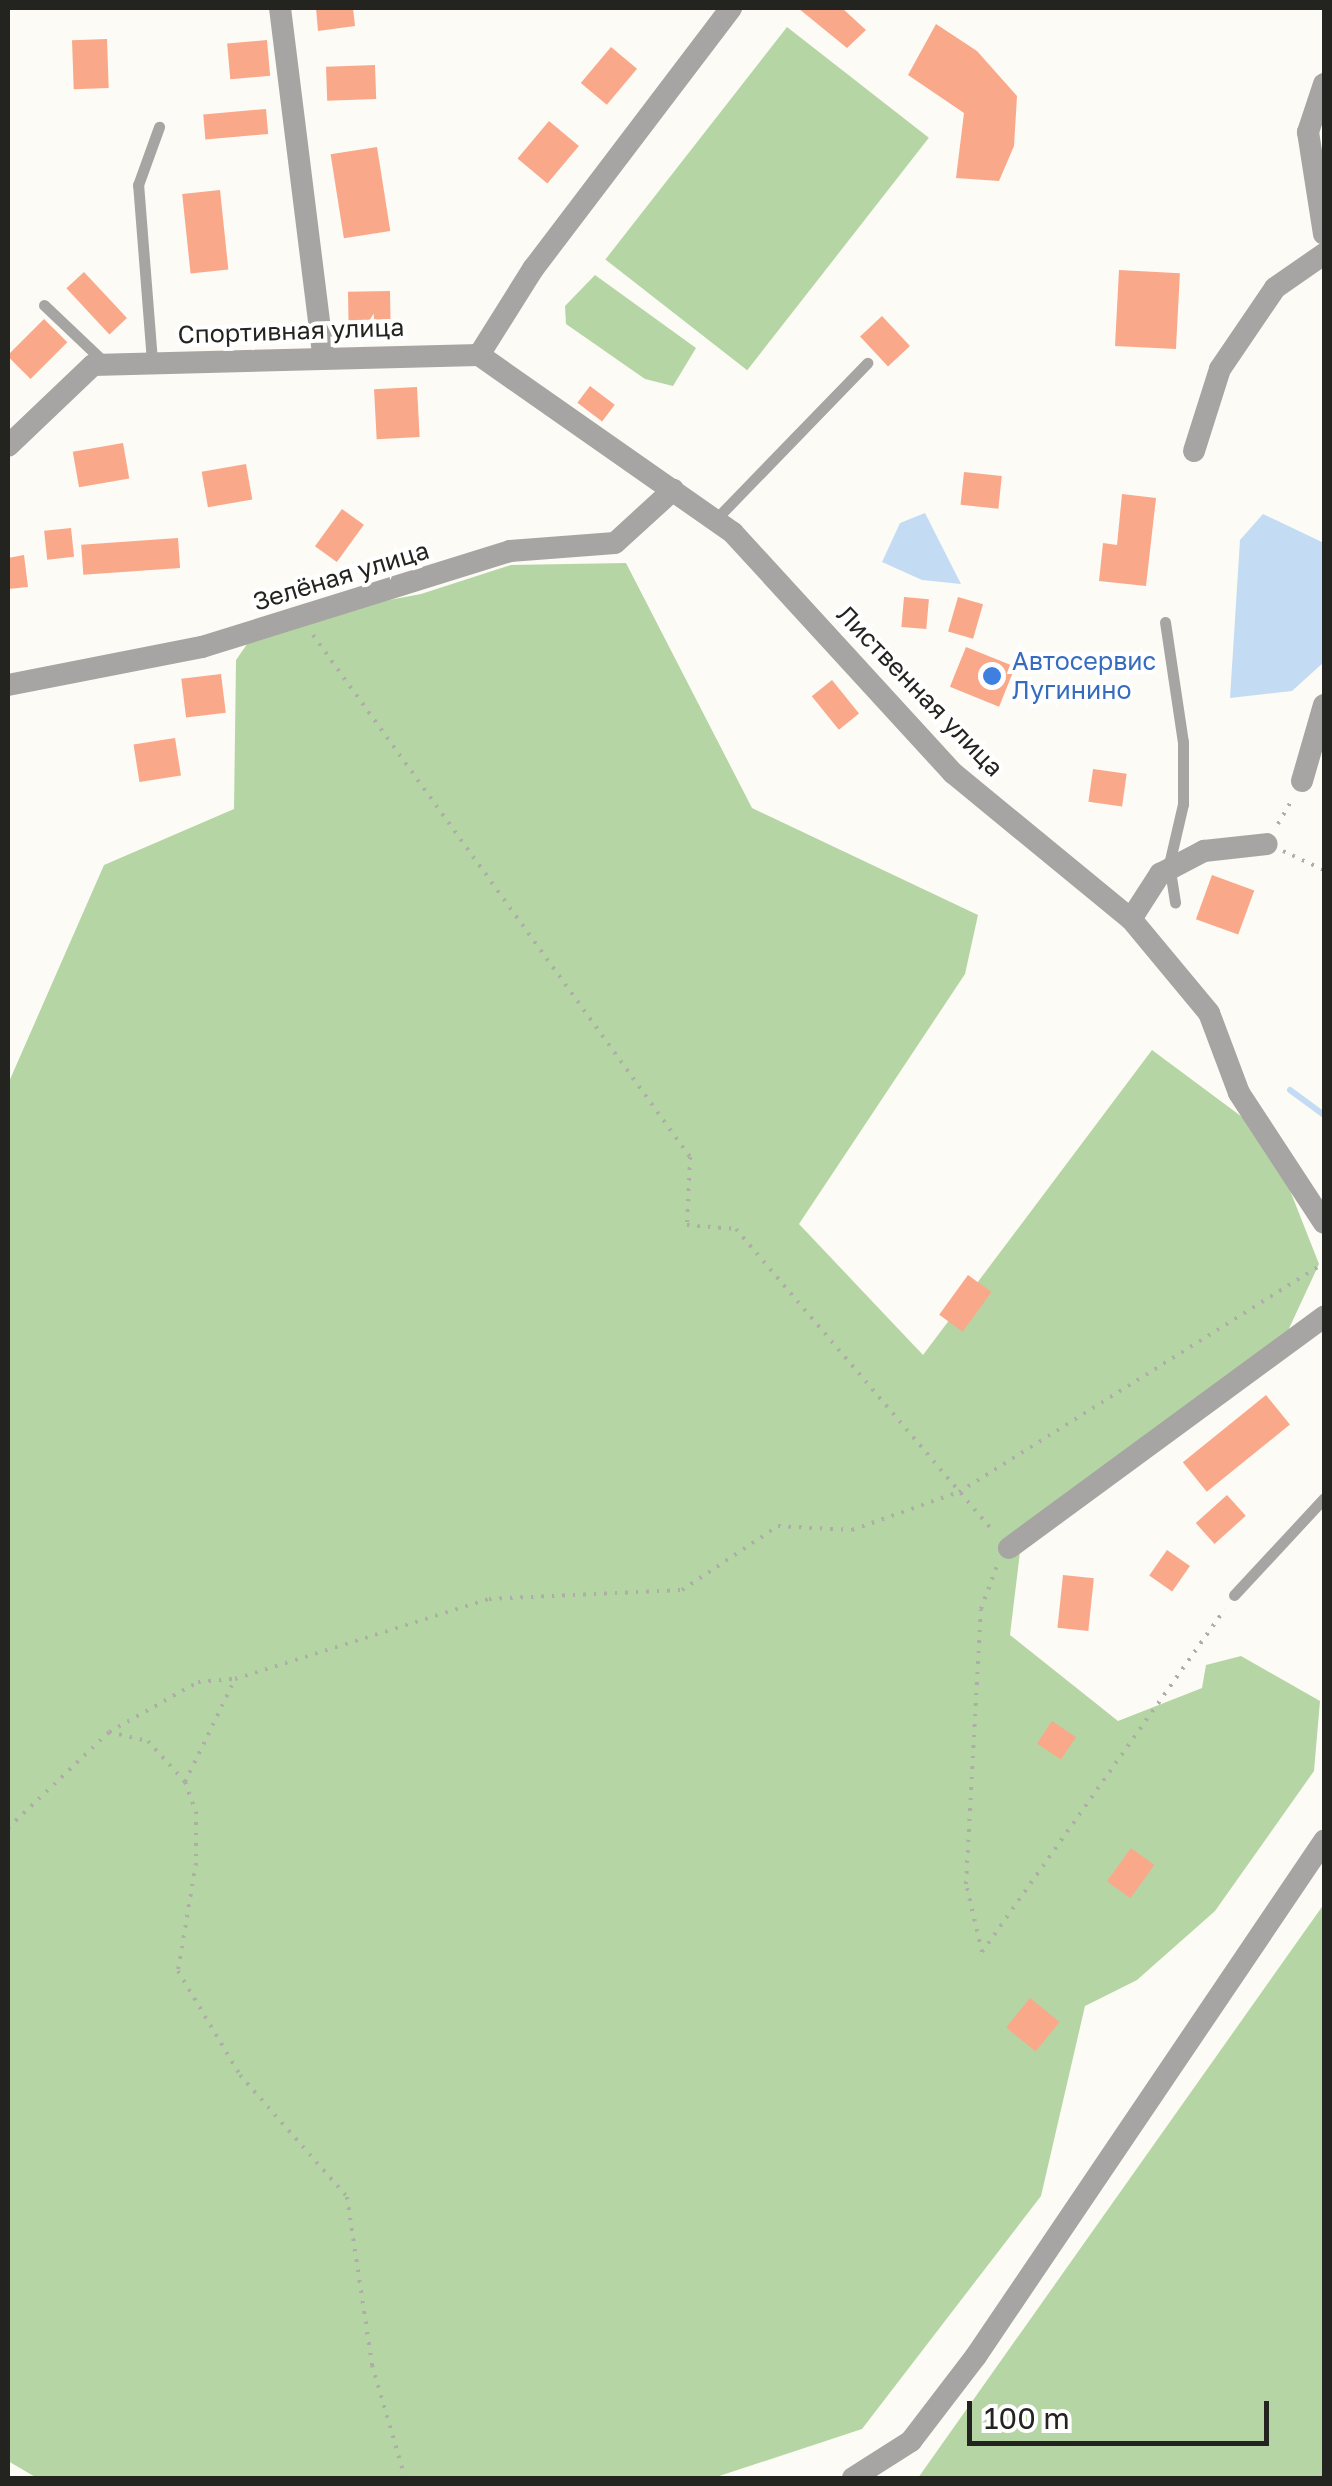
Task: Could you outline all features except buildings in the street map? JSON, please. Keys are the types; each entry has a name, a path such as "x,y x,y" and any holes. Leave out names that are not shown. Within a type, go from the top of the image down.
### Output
{"street":[{"path":"280,8 323,354"},
{"path":"479,355 533,269 730,8"},
{"path":"1324,84 1308,132 1324,234"},
{"path":"1194,451 1220,370 1276,288 1324,254"},
{"name":"Спортивная улица","path":"106,364 152,361 205,366 323,354 479,355"},
{"name":"Лиственная улица","path":"479,355 701,513 953,772 1131,919 1209,1013 1239,1093 1324,1222"},
{"path":"8,446 94,365 106,364"},
{"name":"Зелёная улица","path":"8,685 202,647 510,551 614,542 673,490"},
{"path":"1302,780 1324,705"},
{"path":"1131,919 1169,869 1204,851 1267,844"},
{"path":"1009,1548 1324,1317"},
{"path":"853,2478 911,2441 976,2356 1324,1841"}],"lane":[{"path":"152,361 138,185 159,127"},
{"path":"44,305 106,364"},
{"path":"701,513 867,363"},
{"path":"1165,622 1183,742 1183,804 1169,869 1175,903"},
{"path":"1234,1595 1324,1498"}],"path":[{"path":"301,618 690,1157 687,1225 736,1229 1009,1548 990,1572 981,1610 966,1884 982,1952 1234,1595"},
{"path":"1302,780 1267,844 1324,870"},
{"path":"8,1828 110,1732 198,1682 235,1679 488,1599 682,1590 778,1526 852,1530 959,1492 1324,1263"},
{"path":"185,1782 235,1679"},
{"path":"110,1732 148,1741 185,1782 196,1812 196,1863 178,1971 240,2075 347,2198 372,2365 406,2478"}],"green space":[{"path":"787,27 929,138 747,370 605,259"},
{"path":"595,275 696,348 673,386 645,379 566,324 565,306"},
{"path":"626,563 752,808 978,915 965,974 799,1224 923,1355 1152,1050 1269,1137 1319,1264 1286,1335 1023,1527 1010,1635 1118,1721 1202,1688 1206,1665 1241,1656 1320,1701 1314,1771 1215,1911 1137,1980 1085,2006 1041,2196 862,2429 713,2478 37,2478 8,2461 8,1084 104,865 234,809 236,660 261,624 421,594 511,565"},
{"path":"1324,1904 1324,2478 918,2478"}],"water":[{"path":"925,513 961,584 922,580 882,562 900,523"},
{"path":"1263,514 1324,543 1324,662 1292,691 1230,698 1240,540"}],"waterway":[{"path":"1290,1090 1324,1115"}],"place":[{"name":"Автосервис Лугинино","path":"992,676"}]}
